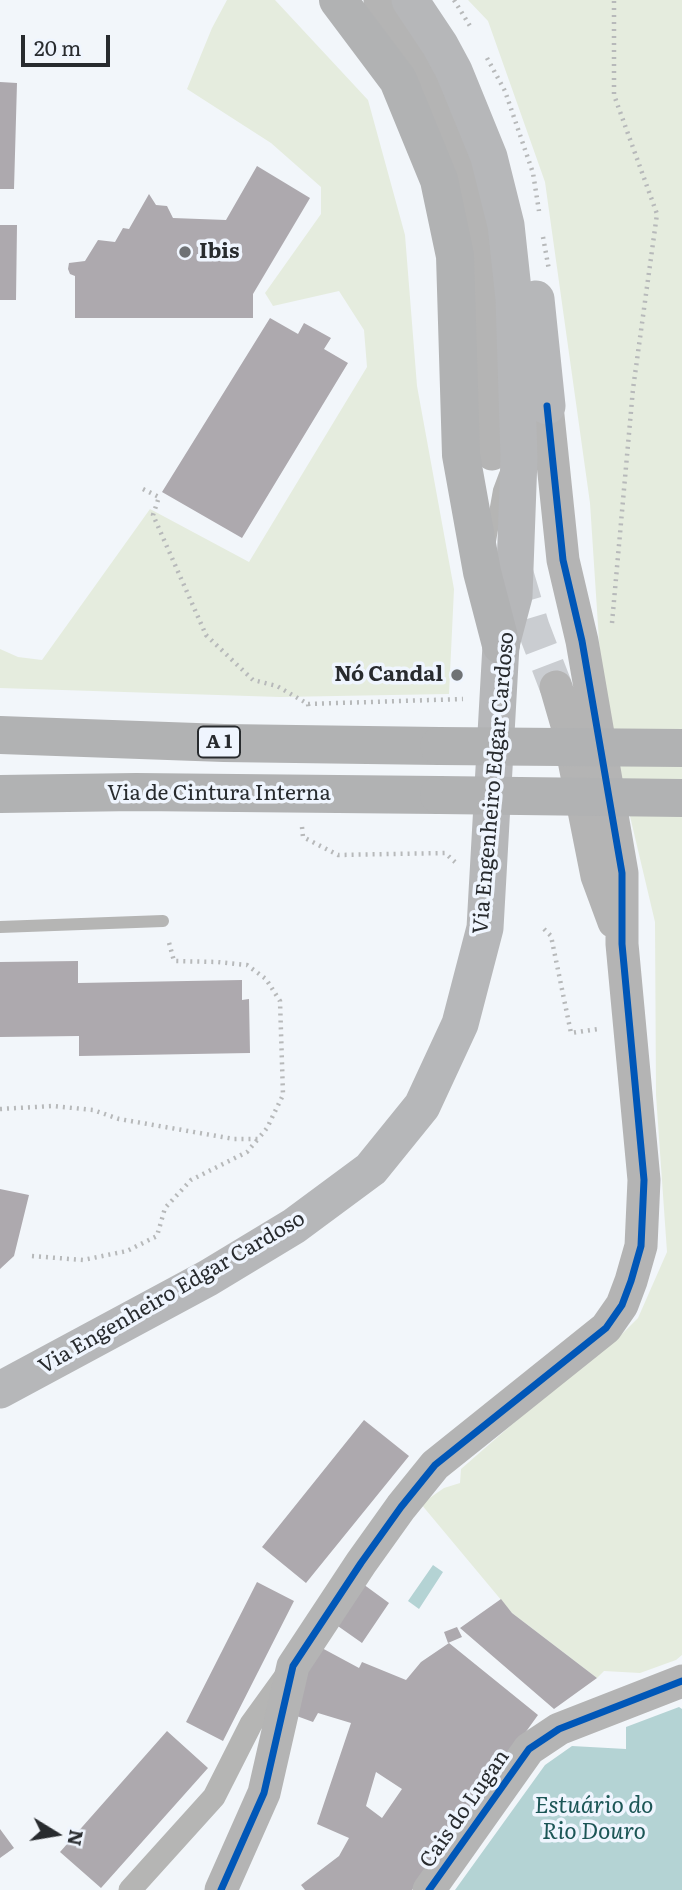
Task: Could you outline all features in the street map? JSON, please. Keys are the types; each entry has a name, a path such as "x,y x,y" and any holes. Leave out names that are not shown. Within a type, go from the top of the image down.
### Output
{"highway":[{"path":"338,0 398,80 439,180 455,256 461,455 482,572 501,645"},
{"name":"A 1","path":"0,735 224,743 682,748"},
{"name":"Via de Cintura Interna","path":"0,794 136,792 682,797"}],"main road":[{"name":"Via Engenheiro Edgar Cardoso","path":"0,1390 208,1278 294,1226 370,1169 422,1106 460,1024 485,928 501,645 513,596 505,456 514,299 506,225 489,157 467,101 440,45 410,0"},
{"path":"436,0 465,45 494,109 510,154 531,251 547,406"}],"street":[{"path":"380,0 431,75 453,125 466,166 484,266 505,456"},
{"path":"131,1890 214,1797 251,1724 401,1507 435,1465 606,1328 622,1305 641,1246 644,1180 622,944 622,873 582,641 563,560 547,406"},
{"path":"556,687 567,725 597,876 622,944"},
{"path":"221,1890 264,1793 293,1666"},
{"name":"Cais do Lugan","path":"429,1890 529,1749 559,1729 682,1681"}],"lane":[{"path":"482,572 505,472 505,456"},
{"path":"0,927 163,920"}],"path":[{"path":"582,641 611,633 633,389 657,214 614,95 614,0"},
{"path":"143,489 159,497 153,515 206,635 253,680 277,686 309,704 463,699"},
{"path":"309,704 309,716"},
{"path":"303,837 338,855 445,853 457,863"},
{"path":"32,1256 83,1260 127,1251 157,1236 165,1208 191,1180 247,1152 267,1128 283,1096 281,1001 266,979 247,965 174,961 163,920"},
{"path":"544,929 551,936 571,1033 606,1028"},
{"path":"0,1109 53,1106 93,1110 119,1119 170,1128 234,1139 258,1139"}],"shaded area":[{"path":"227,0 275,0 368,100 405,235 417,386 454,589 449,694 280,697 0,688 0,649 18,657 42,660 150,509 249,562 367,367 364,330 339,291 273,306 265,293 321,214 321,187 271,143 187,89 212,28"},
{"path":"468,0 682,0 682,1655 676,1660 640,1673 604,1671 597,1678 512,1613 421,1504 444,1488 460,1483 461,1469 638,1318 667,1252 656,1095 655,922 603,702 590,503 545,182 488,21"}],"water":[{"path":"433,1565 443,1572 419,1609 408,1601"},
{"name":"Estuário do Rio Douro","path":"679,1707 682,1709 682,1890 455,1890 545,1765 572,1746 626,1749 626,1727"}],"building":[{"path":"0,82 17,83 14,189 0,189"},
{"name":"Ibis","path":"257,166 310,198 253,294 253,318 75,318 75,276 70,274 69,263 85,261 98,240 115,242 123,228 129,229 149,194 156,205 167,206 173,218 226,220"},
{"path":"0,225 17,225 16,300 0,300"},
{"path":"270,318 298,334 304,323 331,338 324,349 348,363 242,538 162,492"},
{"path":"78,961 78,983 242,980 242,1000 249,999 250,1053 79,1056 79,1036 0,1037 0,962"},
{"path":"0,1189 29,1195 14,1256 0,1269"},
{"path":"364,1420 409,1456 306,1583 262,1547"},
{"path":"257,1582 294,1601 223,1741 186,1722"},
{"path":"363,1584 389,1603 362,1643 335,1624"},
{"path":"501,1599 512,1613 597,1678 554,1709 460,1628"},
{"path":"457,1627 462,1637 448,1643 444,1632"},
{"path":"449,1643 538,1715 412,1890 305,1890 301,1885 339,1856 349,1838 317,1824 351,1723 318,1713 313,1722 294,1715 306,1673 320,1647 359,1668 362,1662 406,1680 421,1662","holes":["376,1772 402,1789 382,1818 366,1806"]},
{"path":"167,1731 208,1768 101,1888 60,1852"},
{"path":"0,1829 14,1848 0,1858"}],"tunnel":[{"path":"516,570 533,627 556,687"}],"cycle path":[{"path":"221,1890 264,1793 293,1666 361,1563 435,1465 606,1328 622,1305 641,1246 644,1180 622,944 622,873 582,641 563,560 547,406"},
{"path":"429,1890 529,1749 559,1729 682,1681"}],"place":[{"name":"Ibis","path":"185,252"},
{"name":"Nó Candal","path":"457,675"}]}
